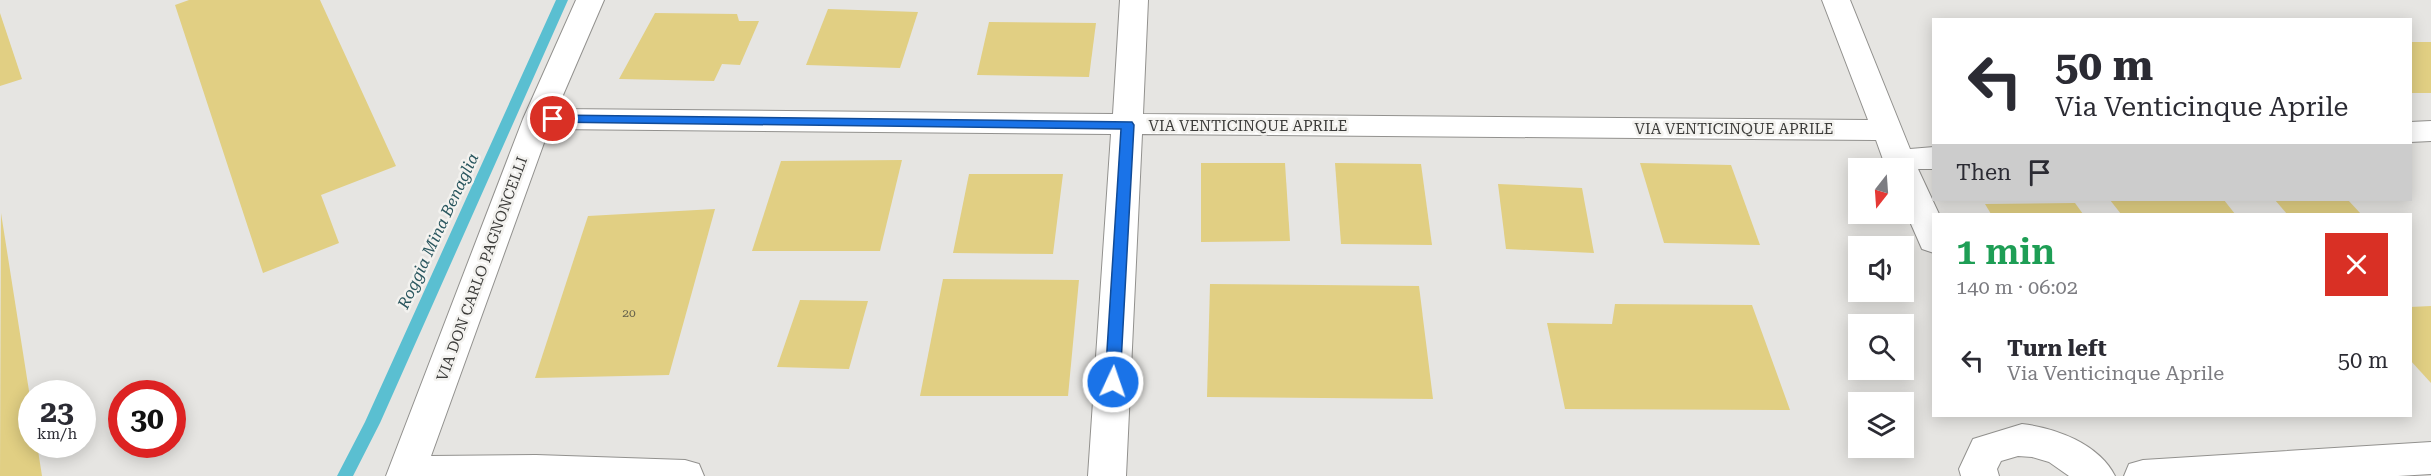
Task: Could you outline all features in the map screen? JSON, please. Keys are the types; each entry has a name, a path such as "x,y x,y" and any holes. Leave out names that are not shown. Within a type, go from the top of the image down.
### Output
{"street":[{"name":"VIA DON CARLO PAGNONCELLI","path":"406,474 538,119 590,0"},
{"path":"1107,476 1134,0"},
{"path":"1836,0 1898,158"},
{"name":"VIA VENTICINQUE APRILE","path":"538,119 1887,130"},
{"path":"2412,132 2431,131"},
{"path":"1914,163 1932,159"},
{"path":"1914,196 1932,237"},
{"path":"1980,476 1978,469 1986,450 2015,428 2059,448 2086,465 2096,476"},
{"path":"2143,476 2431,458"},
{"path":"406,474 536,471 685,476"}],"building":[{"path":"189,0 320,0 396,166 321,195 339,243 263,273 175,5"},
{"path":"828,9 918,12 900,68 806,65"},
{"path":"0,13 22,79 0,86"},
{"path":"655,13 737,14 739,21 759,21 740,65 722,64 714,81 619,79"},
{"path":"989,22 1096,23 1089,77 977,75"},
{"path":"2412,42 2431,42 2431,93 2412,93"},
{"path":"902,160 880,251 752,251 781,161"},
{"path":"1201,163 1285,163 1290,241 1201,242"},
{"path":"1335,163 1421,164 1432,245 1341,244"},
{"path":"1640,163 1731,165 1760,245 1664,243"},
{"path":"969,174 1063,174 1053,254 953,253"},
{"path":"1498,184 1582,188 1594,253 1506,249"},
{"path":"2111,201 2225,201 2234,213 2120,213"},
{"path":"2276,201 2349,201 2360,213 2286,213"},
{"path":"2075,203 2082,213 1990,213 1985,204"},
{"path":"715,209 669,375 535,378 588,216"},
{"path":"1,213 27,380 18,380 18,458 39,458 42,476 0,476"},
{"path":"943,279 1079,280 1068,396 920,396"},
{"path":"1210,284 1419,286 1433,399 1207,397"},
{"path":"800,300 868,301 849,369 777,367"},
{"path":"1615,304 1752,305 1790,410 1565,409 1547,323 1612,324"},
{"path":"2431,306 2431,383 2412,362 2412,307"}],"waterway":[{"name":"Roggia Mina Benaglia","path":"345,476 372,423 562,0"}],"route":[{"path":"553,119 1128,125 1113,382"}]}
